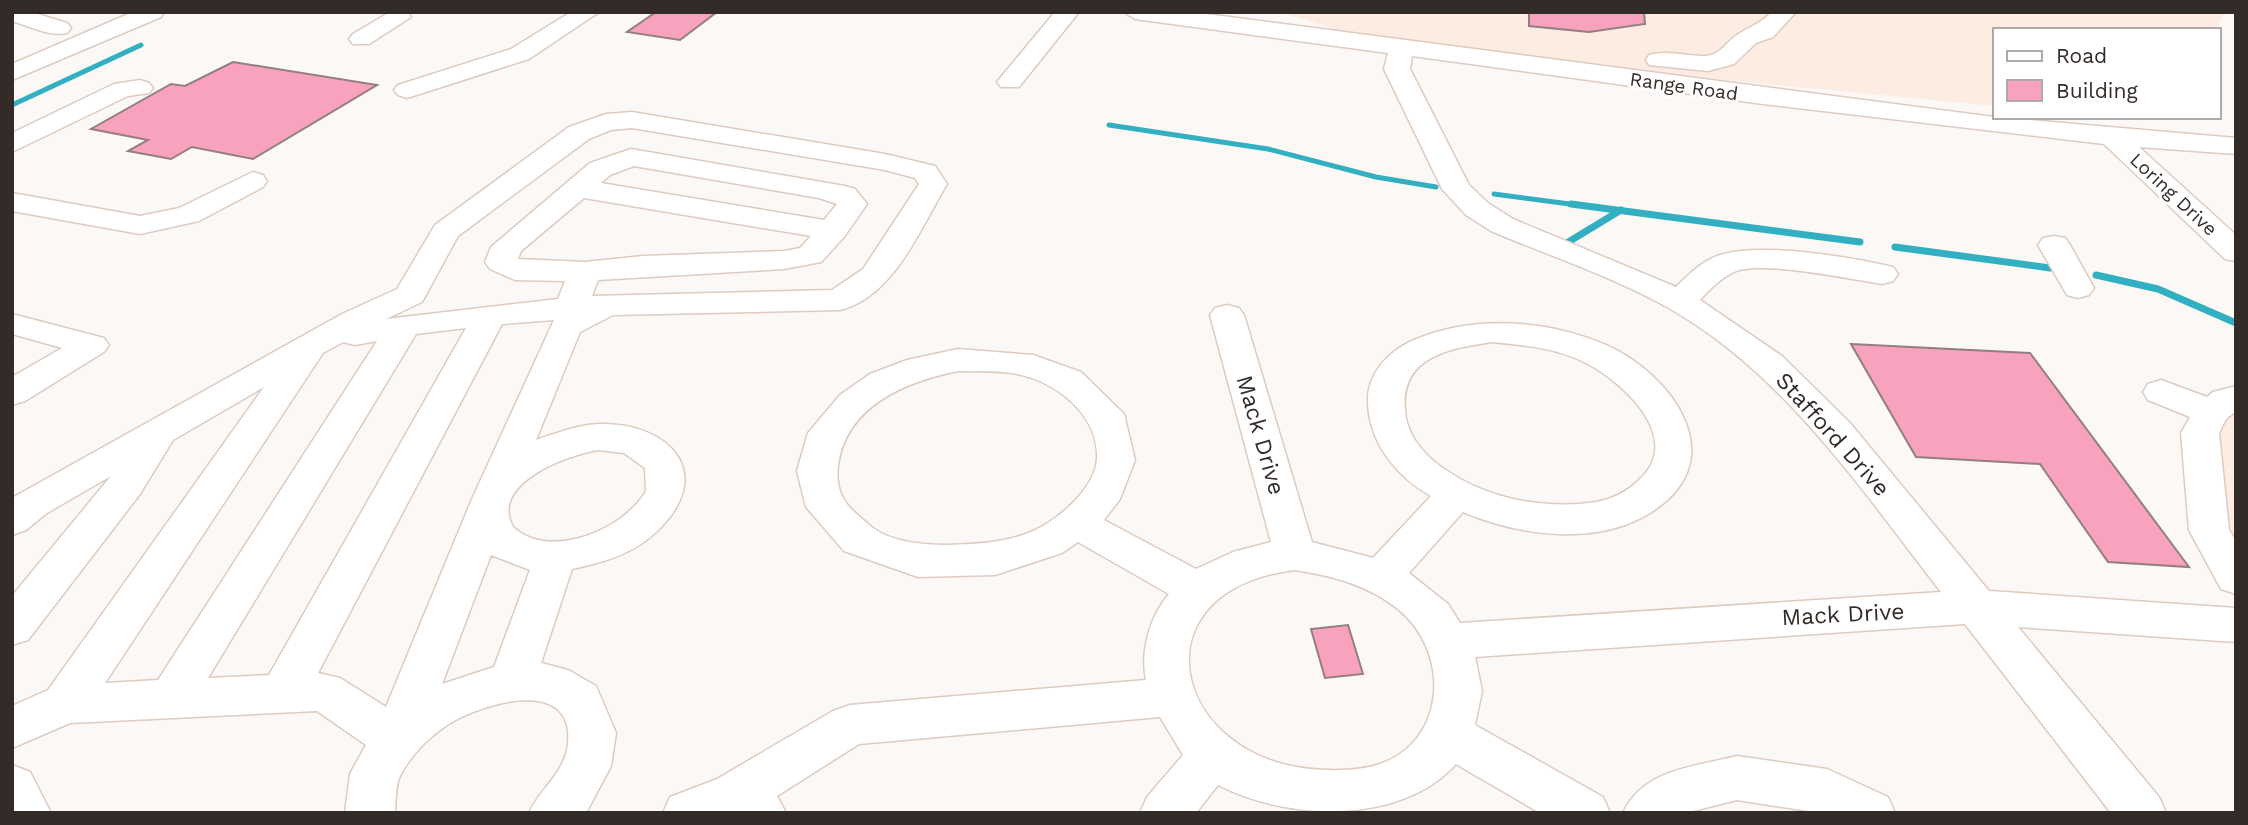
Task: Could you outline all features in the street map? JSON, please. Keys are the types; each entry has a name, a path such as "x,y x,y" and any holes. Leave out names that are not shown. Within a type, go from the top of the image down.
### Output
{"street":[{"path":"12,73 153,12"},
{"path":"407,90 520,54 588,12"},
{"path":"1010,82 1068,12"},
{"name":"Range Road","path":"1135,12 1393,34 1683,87 2231,149"},
{"path":"1393,34 1395,27 1708,64 1724,59 1748,38 1765,32 1785,12"},
{"path":"12,14 59,28"},
{"path":"361,39 399,17"},
{"name":"Stafford Drive","path":"1393,34 1397,69 1457,189 1477,209 1535,241 1634,279 1680,301 1770,364 1807,399 2141,813"},
{"path":"12,144 123,89 140,88"},
{"path":"12,520 33,503 311,345 411,295 446,231 579,133 606,122 632,120 885,162 925,172 933,184 875,275 840,300 571,308 404,326 311,345 65,704"},
{"name":"Loring Drive","path":"2112,137 2236,252"},
{"path":"631,157 845,195 852,204 833,231 810,255 785,260 643,266 585,272 515,270 501,262 507,247 600,169 631,157"},
{"path":"12,202 140,225 188,215 226,198 253,181"},
{"path":"2054,245 2078,288"},
{"path":"1680,301 1707,273 1732,262 1757,260 1882,274"},
{"path":"571,308 585,272"},
{"path":"370,813 370,792 375,774 397,739 492,499 566,326 606,306"},
{"path":"283,694 490,315"},
{"name":"Mack Drive","path":"1227,315 1295,555"},
{"path":"12,324 92,345 12,393"},
{"path":"171,699 404,326"},
{"path":"1493,332 1540,336 1595,354 1634,378 1659,403 1675,438 1672,468 1651,495 1611,514 1553,520 1506,513 1457,494 1418,468 1390,434 1383,400 1393,371 1423,346 1454,336 1493,332"},
{"path":"958,360 1021,363 1068,380 1106,414 1116,460 1100,499 1077,523 1047,542 995,559 918,561 859,540 826,507 816,471 827,433 853,402 883,382 919,368 958,360"},
{"path":"2161,392 2223,405 2200,433 2221,503 2209,530 2236,578"},
{"path":"12,628 126,484 159,431"},
{"path":"613,438 641,444 660,457 666,477 664,489 655,506 640,524 610,542 556,556 524,553 500,541 489,522 492,499 498,488 519,467 564,444 613,438"},
{"path":"1381,576 1457,494"},
{"path":"1077,523 1198,590"},
{"path":"1295,555 1336,559 1381,576 1423,605 1450,641 1461,694 1449,734 1432,757 1391,783 1341,804 1260,782 1213,755 1176,709 1165,667 1174,622 1198,590 1250,562 1295,555"},
{"path":"512,680 556,556"},
{"name":"Mack Drive","path":"1450,641 1662,625 1977,607 2236,625"},
{"path":"397,739 413,724 450,699 471,689 512,680 532,680 564,689 577,698 592,724 591,749 583,775 554,813"},
{"path":"12,728 65,704 324,692 397,739"},
{"path":"688,813 748,804 850,724 1173,697"},
{"path":"1449,734 1585,813"},
{"path":"1166,813 1213,755"},
{"path":"1648,813 1668,795 1737,778 1827,791 1870,813"},
{"path":"12,787 26,813"}],"shaded area":[{"path":"1281,12 2224,12 2218,28 1993,28 1993,106 1394,48"},
{"path":"2236,408 2236,559 2231,553 2212,444 2221,414"}],"building":[{"path":"656,12 717,12 680,40 627,32"},
{"path":"1529,12 1644,12 1645,24 1589,32 1529,26"},
{"path":"233,62 377,85 253,159 192,147 171,159 128,151 148,140 91,129 171,84 185,86"},
{"path":"1851,344 2030,353 2189,567 2108,562 2040,464 1916,457"},
{"path":"1348,625 1363,674 1325,678 1311,629"}],"waterway":[{"path":"12,105 141,45"},
{"path":"1109,125 1268,149 1376,177 1436,187"},
{"path":"1494,194 1585,206"},
{"path":"1571,204 1620,210"},
{"path":"1565,244 1620,210"},
{"path":"1620,210 1860,242"},
{"path":"1895,247 2050,268"},
{"path":"2096,275 2158,289 2236,323"}]}
